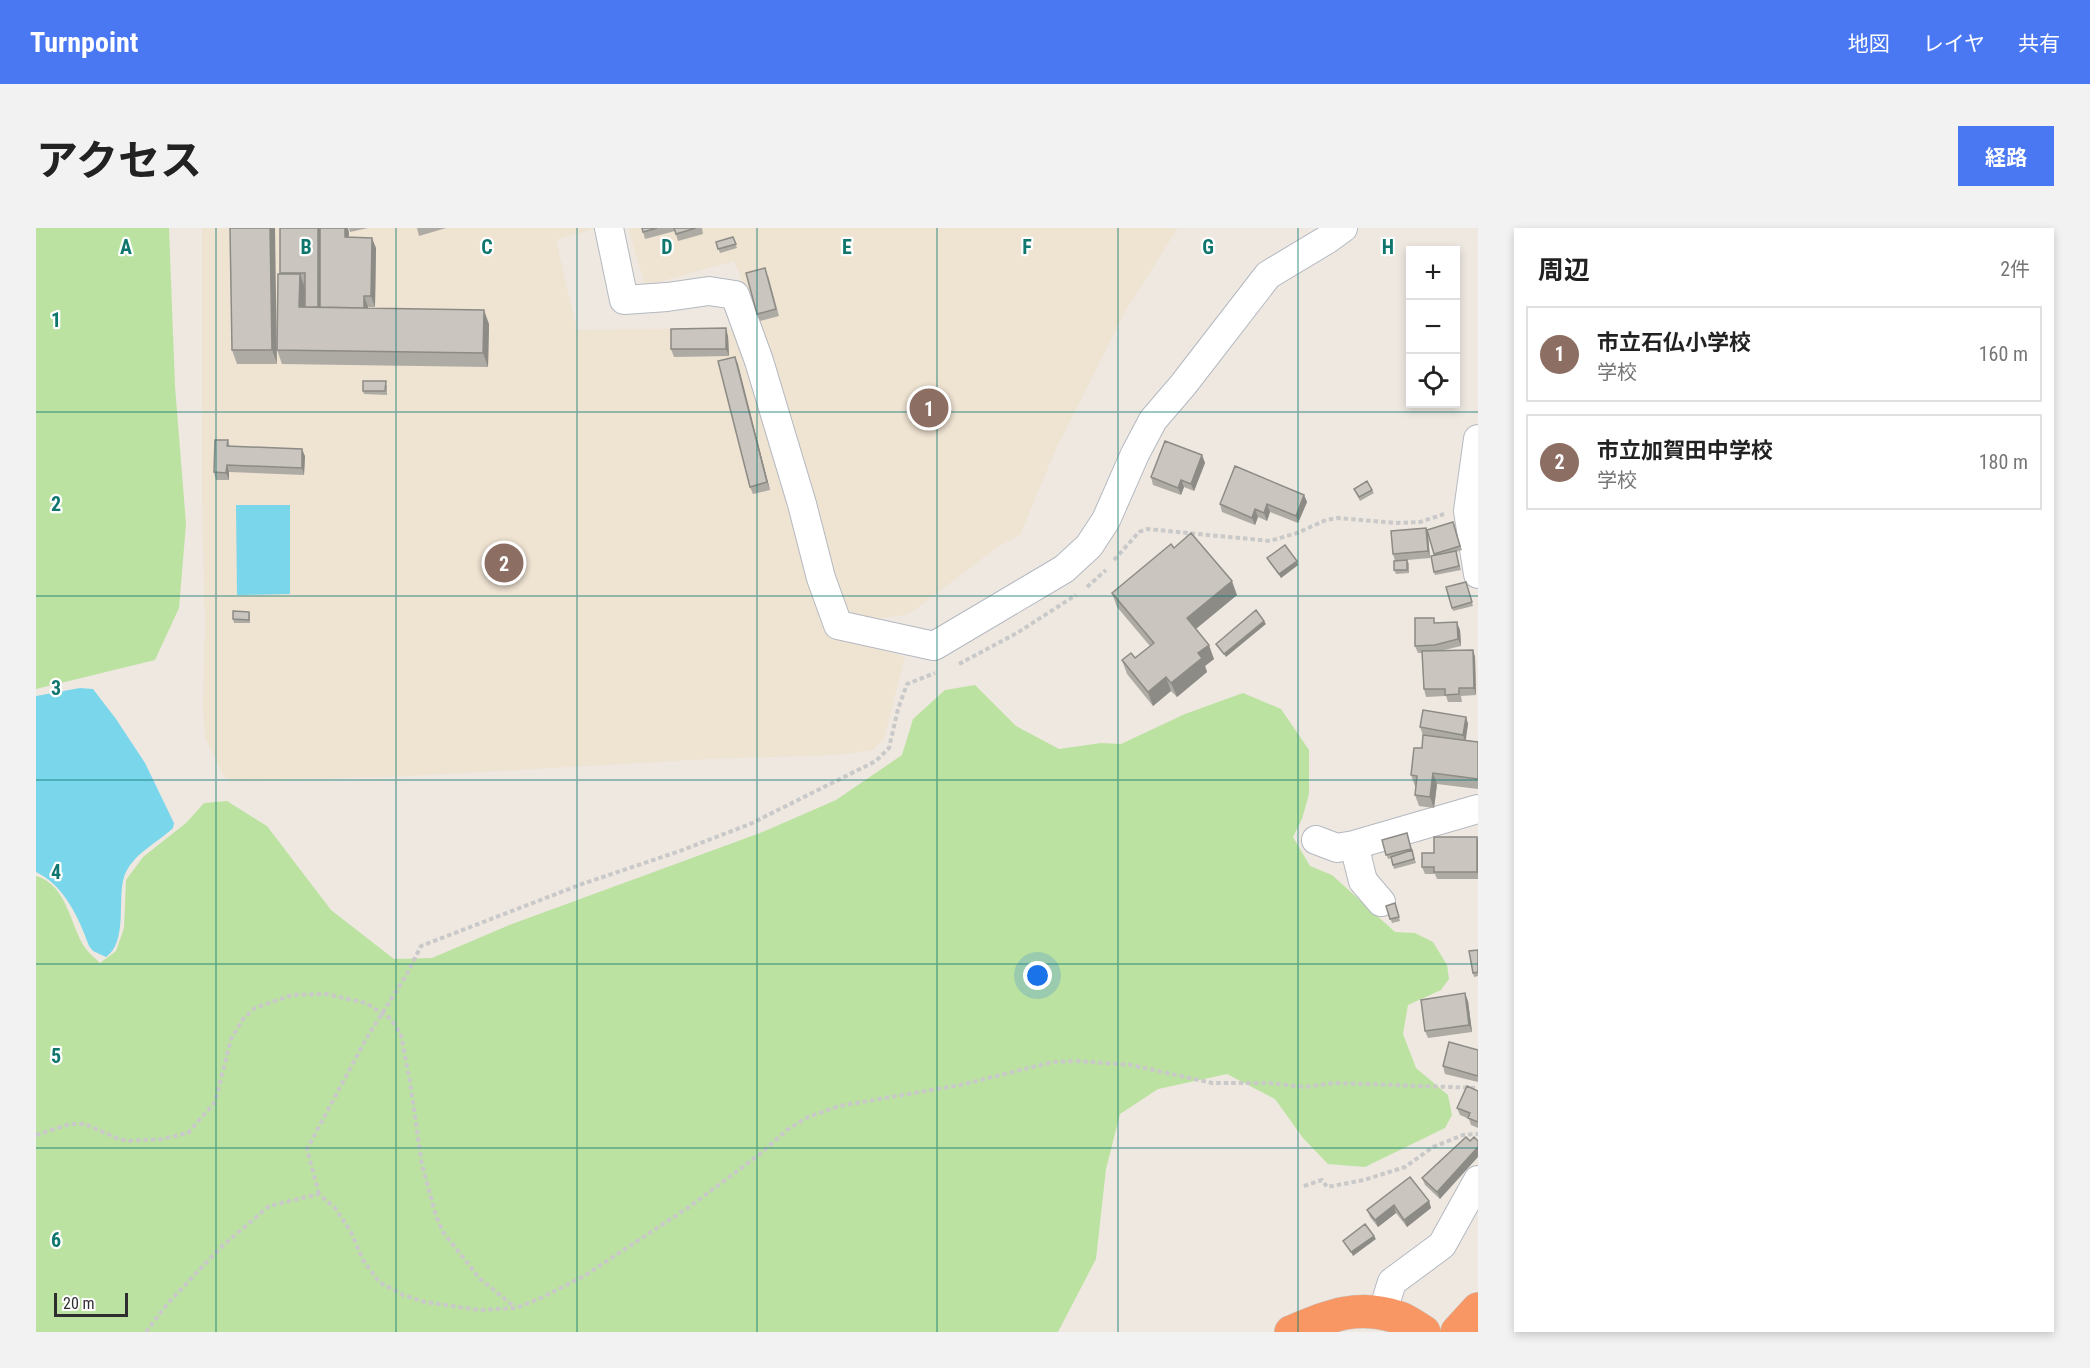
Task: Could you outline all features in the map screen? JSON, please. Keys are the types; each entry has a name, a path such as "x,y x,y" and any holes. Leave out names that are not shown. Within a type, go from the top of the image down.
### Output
{"highway":[{"path":"1457,1332 1478,1309"},
{"path":"1291,1332 1322,1319 1361,1310 1401,1318 1424,1332"}],"street":[{"path":"609,228 624,300 709,291 735,295 759,361 802,504 821,578 838,625 934,646 1064,569 1089,546 1106,520 1135,454 1154,420 1268,275 1329,239 1343,228"},
{"path":"1478,439 1468,511 1478,574"},
{"path":"1316,840 1337,848 1354,845 1478,809"},
{"path":"1354,845 1363,881 1381,902"},
{"path":"1383,1314 1392,1282 1442,1245 1478,1180"}],"path":[{"path":"954,666 964,663 1017,633 1067,602 1096,580 1138,532 1160,529 1270,541 1297,533 1326,520 1338,518 1396,523 1420,522 1449,512 1468,511"},
{"path":"944,670 907,684 898,709 889,748 876,761 750,824 680,851 582,884 421,946 407,974 366,1039 307,1149 319,1194 335,1208 351,1232 363,1260 378,1282 403,1295 425,1302 478,1310 516,1308 584,1276 689,1207 760,1154 787,1130 808,1117 839,1106 960,1085 1053,1062 1131,1065 1212,1083 1270,1083 1304,1087 1335,1083 1478,1088"},
{"path":"36,1135 70,1124 85,1124 129,1141 188,1133 215,1102 231,1040 243,1020 255,1008 292,995 326,994 366,1003 391,1019 401,1035 422,1166 436,1216 443,1232 480,1279 516,1308"},
{"path":"1304,1186 1322,1180 1327,1187 1364,1180 1405,1167 1432,1147 1463,1135 1478,1134"},
{"path":"146,1332 168,1303 220,1248 269,1206 319,1194"}],"shaded area":[{"path":"202,228 597,228 556,240 577,330 709,328 735,330 769,426 824,632 905,657 884,738 873,750 836,755 709,759 409,776 236,781 224,777 205,738 203,708 205,624 202,503"},
{"path":"628,228 1178,228 1126,310 1056,449 1020,535 996,548 905,615 861,621 850,614 840,599 739,272 733,261 645,286"}],"green space":[{"path":"36,228 169,228 175,386 186,524 179,608 155,660 36,689"},
{"path":"975,685 1016,726 1059,749 1101,743 1121,744 1185,714 1243,693 1281,709 1309,750 1309,794 1302,819 1293,837 1310,866 1332,875 1395,932 1415,933 1433,942 1447,965 1449,979 1441,990 1408,1005 1403,1034 1416,1068 1448,1095 1452,1115 1445,1128 1365,1167 1328,1164 1303,1138 1275,1099 1227,1074 1158,1089 1120,1114 1106,1169 1096,1259 1058,1332 36,1332 36,876 47,881 62,897 86,949 100,963 116,951 124,928 126,880 143,857 186,823 204,803 227,801 267,826 331,910 394,959 432,958 512,924 760,833 836,800 902,755 913,719 945,690"}],"water":[{"path":"236,505 290,505 290,594 237,595"},
{"path":"80,688 93,689 116,719 145,763 174,823 173,828 139,856 128,869 122,886 120,931 113,950 106,957 93,951 89,946 69,903 55,885 36,872 36,696"}],"building":[{"path":"230,228 270,228 272,350 232,350"},
{"path":"280,228 318,228 318,307 305,307 305,273 280,273"},
{"path":"320,228 345,228 345,237 372,238 371,296 364,296 364,308 320,307"},
{"path":"642,228 657,228 643,232"},
{"path":"674,228 696,228 676,234"},
{"path":"733,237 736,244 718,249 716,242"},
{"path":"765,268 776,309 757,314 746,273"},
{"path":"278,274 300,274 299,307 484,310 483,353 277,350"},
{"path":"726,328 726,349 671,349 671,329"},
{"path":"735,357 767,482 750,487 718,361"},
{"path":"363,381 386,381 385,391 363,391"},
{"path":"215,440 228,440 227,446 302,449 302,468 227,465 226,473 214,472"},
{"path":"1165,441 1202,455 1191,484 1181,480 1178,488 1151,477"},
{"path":"1235,466 1304,495 1296,516 1267,504 1264,513 1255,509 1252,518 1220,504"},
{"path":"1367,481 1372,490 1359,497 1354,489"},
{"path":"1453,522 1460,546 1434,554 1427,530"},
{"path":"1426,528 1428,551 1393,554 1391,531"},
{"path":"1191,533 1232,581 1187,618 1209,645 1198,653 1202,658 1171,683 1166,677 1148,692 1122,660 1131,653 1135,658 1154,643 1112,593 1171,544 1174,548"},
{"path":"1285,545 1297,561 1279,574 1267,558"},
{"path":"1456,551 1459,566 1434,572 1431,556"},
{"path":"1407,560 1407,570 1394,570 1394,561"},
{"path":"1466,582 1472,602 1452,608 1446,587"},
{"path":"1256,610 1264,621 1224,654 1216,644"},
{"path":"233,611 249,612 249,620 233,619"},
{"path":"1415,618 1434,618 1434,623 1457,622 1458,639 1435,645 1415,646"},
{"path":"1473,650 1474,688 1459,688 1459,694 1445,695 1445,689 1424,689 1422,651"},
{"path":"1423,710 1466,717 1463,735 1420,727"},
{"path":"1423,735 1478,742 1478,779 1433,773 1430,797 1415,795 1417,776 1411,775 1414,748 1422,748"},
{"path":"1407,833 1411,849 1386,855 1382,840"},
{"path":"1434,837 1477,837 1477,872 1434,872 1434,867 1422,867 1422,853 1434,853"},
{"path":"1412,850 1414,859 1393,865 1391,857"},
{"path":"1395,903 1399,917 1390,919 1386,906"},
{"path":"1478,950 1478,972 1473,973 1469,951"},
{"path":"1465,993 1469,1025 1425,1031 1421,1000"},
{"path":"1449,1042 1478,1050 1478,1076 1443,1066"},
{"path":"1467,1086 1478,1091 1478,1122 1468,1118 1470,1113 1457,1108"},
{"path":"1466,1137 1470,1141 1474,1137 1478,1141 1478,1147 1437,1192 1422,1178"},
{"path":"1410,1177 1429,1201 1404,1220 1394,1205 1375,1220 1367,1210"},
{"path":"1365,1224 1374,1236 1351,1252 1343,1241"}],"place":[{"name":"市立石仏小学校","path":"929,408"},
{"name":"市立加賀田中学校","path":"504,563"}]}
